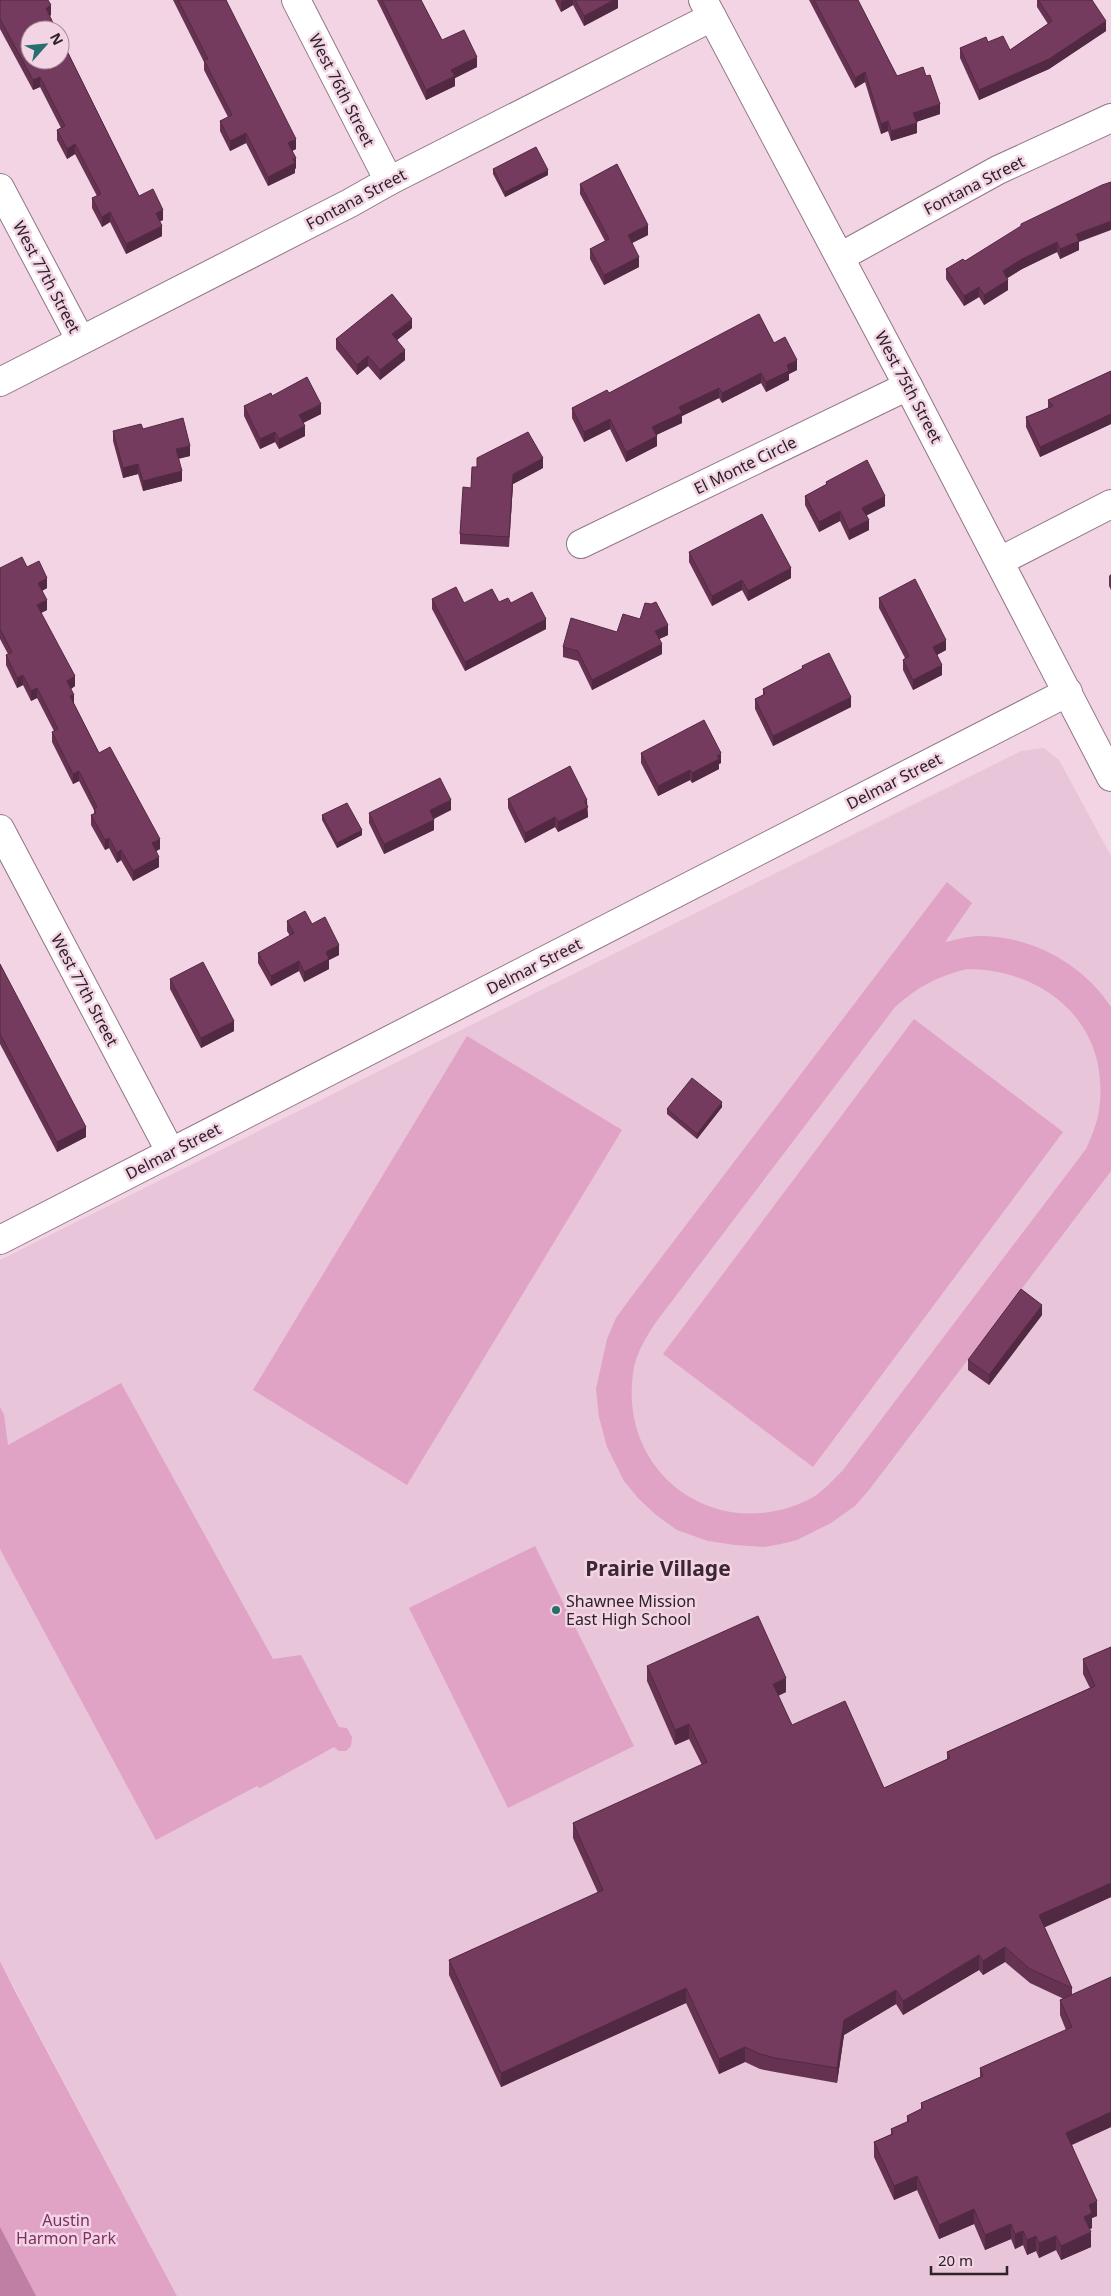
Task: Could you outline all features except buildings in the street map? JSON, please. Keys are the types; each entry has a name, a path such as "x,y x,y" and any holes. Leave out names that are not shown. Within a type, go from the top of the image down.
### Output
{"street":[{"name":"West 76th Street","path":"296,0 388,181"},
{"name":"Fontana Street","path":"0,382 80,339 324,216 708,9"},
{"name":"West 75th Street","path":"708,9 840,256 1111,777"},
{"name":"Fontana Street","path":"840,256 998,170 1111,118"},
{"name":"West 77th Street","path":"0,188 80,339"},
{"name":"El Monte Circle","path":"581,544 908,386"},
{"path":"1000,561 1111,504"},
{"name":"Delmar Street","path":"0,1240 170,1151 1068,692"},
{"name":"West 77th Street","path":"0,829 170,1151"}],"shaded area":[{"name":"Shawnee Mission East High School","path":"1044,748 1059,760 1111,856 1111,2296 177,2296 0,1961 0,1260 1021,751"},
{"path":"0,2227 36,2296 0,2296"}],"green space":[{"path":"947,882 972,903 945,942 966,937 999,937 1037,947 1054,955 1086,978 1111,1007 1111,1171 869,1490 855,1506 831,1523 797,1540 781,1544 764,1547 735,1545 708,1541 677,1530 656,1515 638,1498 624,1481 607,1447 599,1417 596,1389 607,1339 616,1318","holes":["967,969 995,971 1021,978 1044,990 1065,1005 1081,1024 1093,1047 1099,1073 1100,1102 1095,1126 1086,1149 843,1470 822,1490 808,1500 773,1511 740,1513 709,1506 681,1491 658,1470 642,1442 633,1410 634,1366 648,1334 895,1007 912,993 946,975"]},
{"path":"914,1019 1063,1132 813,1467 663,1354"},
{"path":"467,1036 622,1130 407,1485 253,1390"},
{"path":"121,1383 273,1659 301,1655 339,1727 347,1728 352,1737 351,1746 346,1751 339,1751 334,1747 260,1788 257,1786 156,1840 0,1549 0,1407 4,1415 8,1445"},
{"path":"535,1546 634,1746 508,1808 409,1608"},
{"name":"Austin Harmon Park","path":"0,1961 15,1991 177,2296 0,2296"}],"place":[{"name":"Shawnee Mission East High School","path":"556,1610"}],"district":[{"name":"Prairie Village","path":"658,1569"}]}
